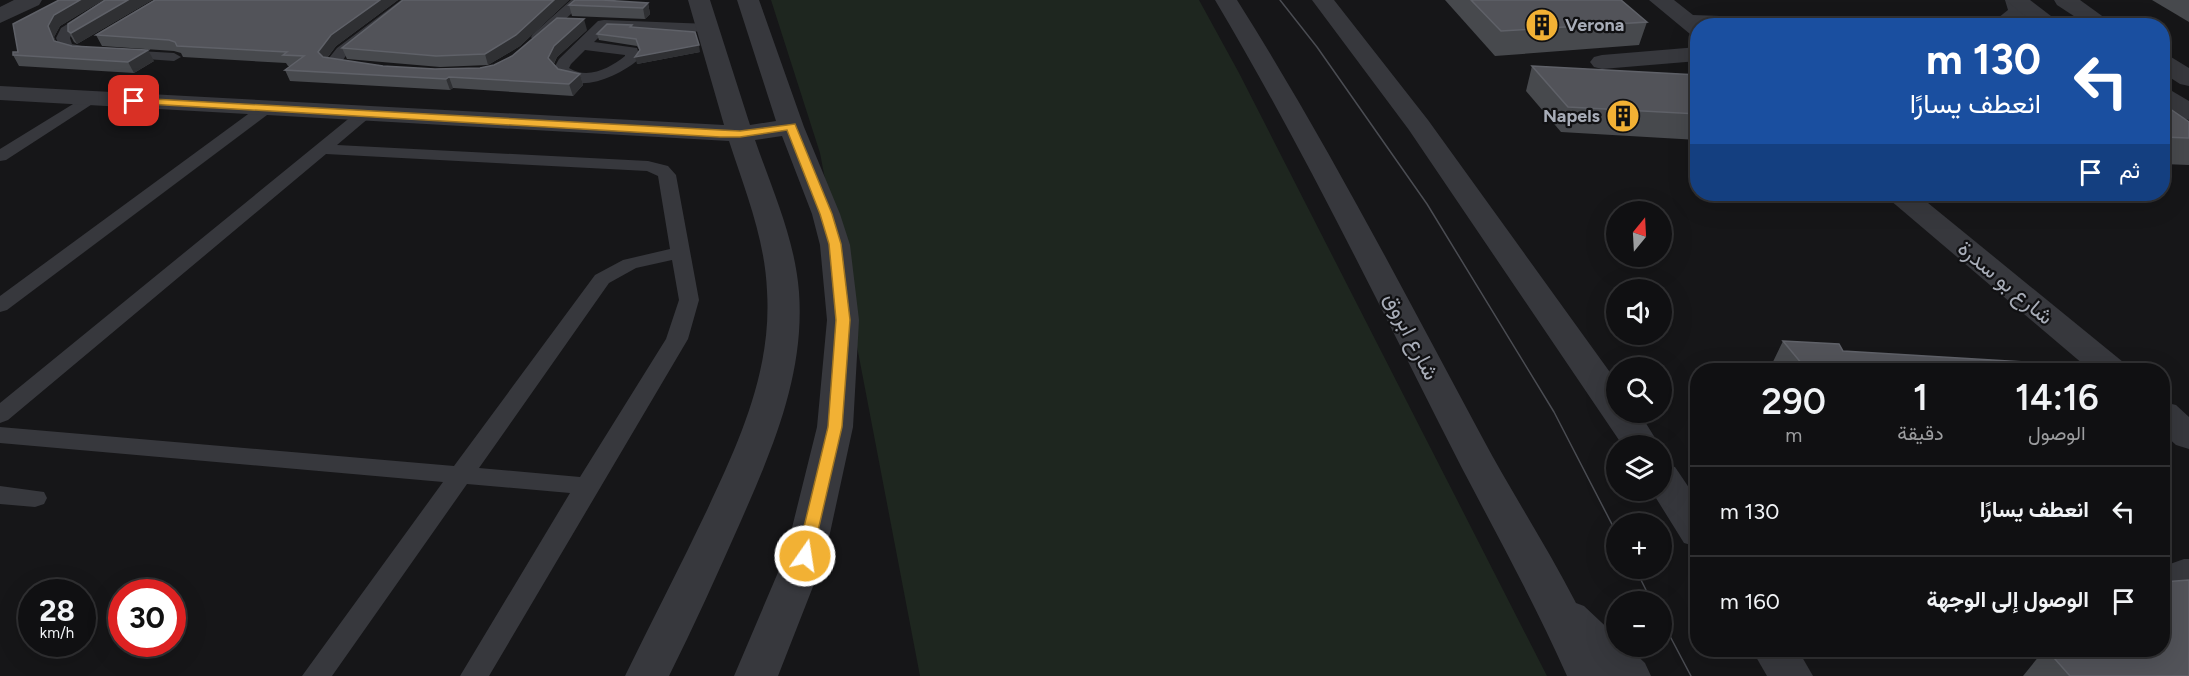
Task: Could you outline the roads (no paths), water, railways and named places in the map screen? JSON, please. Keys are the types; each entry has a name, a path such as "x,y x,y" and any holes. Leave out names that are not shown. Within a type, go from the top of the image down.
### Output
{"street":[{"path":"0,16 31,0"},
{"path":"748,0 791,127 826,214 835,244 843,320 835,427 805,556 756,676"},
{"name":"شارع ابروق","path":"1226,0 1259,54 1358,233 1471,450 1558,609 1589,676"},
{"path":"1323,0 1419,125 1606,392"},
{"path":"1660,0 1690,23"},
{"path":"2011,18 2020,12 2016,0"},
{"path":"2016,0 2042,18"},
{"path":"2065,0 2093,18"},
{"path":"647,676 704,559 762,427 781,350 784,285 779,256 705,14"},
{"path":"1602,62 1690,55"},
{"path":"2170,67 2189,79"},
{"path":"0,93 740,134 791,127"},
{"path":"2170,100 2189,112"},
{"name":"شارع بو سدرة","path":"1908,201 2103,363"},
{"path":"2170,401 2189,402"},
{"path":"2170,420 2189,436"},
{"path":"1672,492 1690,520"},
{"path":"1558,609 1629,676"},
{"path":"1779,657 1791,676"}],"lane":[{"path":"117,0 66,31 63,38 66,47 79,51 174,57"},
{"path":"374,68 340,66 333,63 342,51 410,0"},
{"path":"523,51 579,0"},
{"path":"555,22 604,24 705,14"},
{"path":"583,45 604,24"},
{"path":"79,51 98,40"},
{"path":"0,156 91,98"},
{"path":"0,306 265,109"},
{"path":"0,415 364,114"},
{"path":"323,149 626,165 662,170 667,176 690,300 677,339 474,676"},
{"path":"316,676 602,279 614,269 627,263 681,253"},
{"path":"0,435 587,486"},
{"path":"0,495 35,498"}],"tram line":[{"path":"1280,0 1317,47 1427,204 1554,412 1606,513"},
{"path":"1640,579 1646,591"},
{"path":"1672,640 1691,676"}],"place":[{"name":"Verona","path":"1542,25"},
{"name":"Napels","path":"1623,116"}]}
